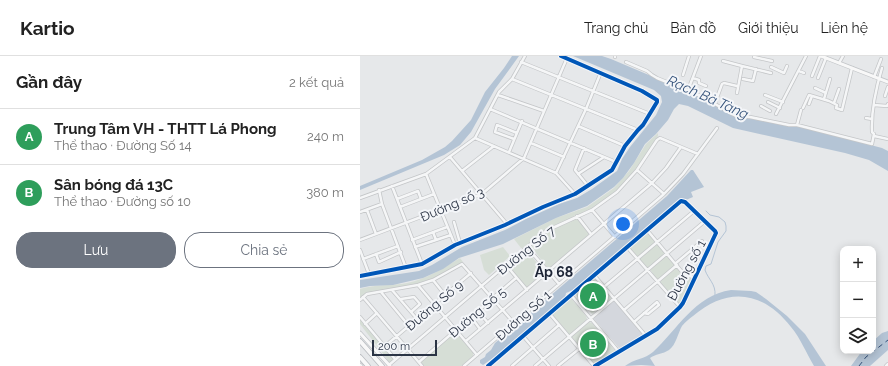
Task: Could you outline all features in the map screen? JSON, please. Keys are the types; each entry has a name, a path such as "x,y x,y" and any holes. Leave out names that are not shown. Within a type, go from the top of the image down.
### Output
{"highway":[{"path":"360,341 382,366"},
{"path":"360,357 368,366"}],"main road":[{"path":"820,56 888,82"},
{"path":"360,333 390,365"}],"street":[{"path":"360,198 378,190 426,174 475,138 498,94 512,79 525,56"},
{"path":"360,276 422,264 455,245 575,194 612,170 625,146 643,125 657,100 642,90 561,56"},
{"path":"683,74 689,56"},
{"path":"690,85 701,56"},
{"path":"776,114 806,56"},
{"path":"812,76 820,56"},
{"path":"833,61 835,56"},
{"path":"839,63 843,56"},
{"path":"754,57 772,61"},
{"name":"Đường số 3","path":"360,240 482,194 524,158 567,58"},
{"path":"818,78 826,58"},
{"path":"874,77 881,59"},
{"path":"723,61 771,73"},
{"path":"522,62 650,114"},
{"path":"626,62 647,71 658,78 701,96 736,116 750,117 788,125 797,125 872,144 874,136 872,132 872,119 882,68"},
{"path":"737,93 737,86 742,66"},
{"path":"771,67 784,73 787,66"},
{"path":"797,125 808,95 834,103 837,105 836,108 842,110 852,68"},
{"path":"743,79 753,81 756,69"},
{"path":"799,71 804,73"},
{"path":"556,173 586,109 601,72"},
{"path":"693,78 699,80 699,83 706,86"},
{"path":"512,79 638,130"},
{"path":"824,99 830,79"},
{"path":"715,103 722,84 724,83 737,86"},
{"path":"885,96 888,87"},
{"path":"814,88 826,92"},
{"path":"834,103 839,89"},
{"path":"498,94 544,111"},
{"path":"765,95 783,102"},
{"path":"809,104 812,96"},
{"path":"773,105 776,99"},
{"path":"768,102 780,108"},
{"path":"874,105 886,106 888,104"},
{"path":"761,106 770,111"},
{"path":"490,109 522,121 616,162"},
{"path":"866,118 872,119"},
{"path":"508,152 522,121"},
{"path":"514,139 495,132 497,125 517,133"},
{"path":"578,126 625,146"},
{"name":"Đường Số 1","path":"464,366 664,194 683,174 717,128"},
{"path":"874,136 888,138"},
{"path":"475,138 556,173 575,194"},
{"name":"Đường Số 7","path":"390,365 395,359 546,231 592,210 617,192 637,170 655,141 660,138 681,147"},
{"path":"530,143 564,157"},
{"path":"462,171 494,146"},
{"path":"466,342 652,183 666,168 681,147 698,154"},
{"path":"584,148 575,170 588,186"},
{"path":"578,174 604,156"},
{"path":"450,157 507,224"},
{"path":"637,170 664,194"},
{"path":"426,174 455,245"},
{"path":"392,186 422,264"},
{"path":"378,190 406,268"},
{"path":"397,199 418,191 421,199"},
{"path":"400,207 434,194"},
{"name":"Đường số 1","path":"594,366 657,329 683,304 716,236 715,231 685,202 681,202 647,230"},
{"path":"360,212 382,204"},
{"path":"367,210 376,234"},
{"path":"592,210 615,237"},
{"path":"604,287 694,211"},
{"path":"577,216 591,234"},
{"path":"535,366 705,221"},
{"path":"454,222 460,243"},
{"path":"412,240 447,227"},
{"path":"488,366 647,230 683,273 695,278"},
{"path":"433,232 436,240"},
{"path":"415,247 451,235"},
{"path":"624,310 658,282 702,241"},
{"path":"363,258 398,246"},
{"path":"527,247 559,284"},
{"path":"627,247 680,307"},
{"path":"360,250 370,274"},
{"path":"376,254 379,262 401,252"},
{"path":"360,300 367,294 418,285 433,280 462,264 514,323"},
{"path":"506,265 526,290"},
{"name":"Đường Số 9","path":"384,347 471,273"},
{"path":"594,275 646,336"},
{"name":"Đường Số 5","path":"419,362 516,278"},
{"path":"433,280 445,295"},
{"path":"418,285 477,355"},
{"path":"392,290 417,319"},
{"path":"381,292 409,326"},
{"path":"571,295 619,352"},
{"path":"363,297 422,366"},
{"path":"400,299 414,297 420,304 410,312"},
{"path":"634,322 644,313 657,302 659,305 648,314 644,313"},
{"path":"478,311 488,322"},
{"path":"365,324 377,313"},
{"path":"549,314 594,366"},
{"path":"360,317 395,359"},
{"path":"471,317 480,329"},
{"path":"512,366 559,325"},
{"path":"523,336 549,366"},
{"path":"558,366 579,349"}],"shaded area":[{"path":"658,133 658,136 636,169 617,191 591,209 545,230 526,246 521,248 514,239 556,218 587,207 614,188 629,171 646,144"},
{"path":"577,218 588,232 588,235 551,267 547,267 531,246 546,232"},
{"path":"645,232 647,232 655,243 637,258 629,247"},
{"path":"659,244 665,254 650,267 647,267 640,260 640,258"},
{"path":"503,247 510,256 489,275 484,270 480,255"},
{"path":"524,251 527,251 544,272 527,287 508,265"},
{"path":"666,255 676,264 659,280 657,280 650,269"},
{"path":"460,258 463,262 438,277 416,284 366,293 360,298 360,289 371,286 401,284 421,279 435,273"},
{"path":"676,267 693,280 680,304 677,303 660,283 661,280"},
{"path":"594,277 612,298 592,314 575,294"},
{"path":"570,297 587,319 569,335 551,313"},
{"path":"614,300 644,335 622,349 619,348 594,319 594,317"},
{"path":"360,318 394,359 390,363 360,324"},
{"path":"589,322 592,323 616,352 595,364 593,364 571,337"},
{"path":"455,332 473,352 473,356 462,366 424,366 421,362"}],"water":[{"path":"512,56 519,56 495,89 471,132 460,145 444,155 360,190 360,186 422,160 445,147 452,141 471,120 485,92"},
{"name":"Rạch Bà Tàng","path":"573,56 602,56 611,59 708,100 734,116 798,126 882,148 888,151 888,171 869,160 845,153 733,128 688,106 679,104 674,109 668,120 645,144 623,178 614,187 587,206 556,218 503,244 459,258 443,269 423,278 393,285 360,288 360,280 419,271 462,247 505,230 559,204 577,198 617,171 622,159 630,147 656,115 662,102 661,96 654,90"},
{"path":"691,170 693,170 704,187 691,192 693,197 686,200 682,199 573,290 566,293 565,298 496,356 483,365 480,363 480,360 485,357 495,343 667,196"},
{"path":"731,290 756,292 766,299 787,316 805,334 826,366 814,366 798,336 780,315 769,306 757,300 745,297 732,297 719,300 706,306 690,318 682,326 675,342 669,350 650,358 655,366 625,366 653,352 697,306 718,293"},
{"path":"888,331 888,350 870,366 851,366 860,354 876,354 876,338 882,333"}],"waterway":[{"path":"706,211 710,215 719,217 725,222 726,226 726,231 718,242 711,264 706,266 705,270 713,285 715,295"}],"ferry route":[{"path":"859,366 866,357 888,340"}],"cycle path":[{"path":"360,276 422,264 455,245 575,194 612,170 625,146 643,125 657,100 642,91 561,56"},
{"path":"488,366 681,201 685,202 716,233 683,303 657,329 595,366"}],"place":[{"name":"Trung Tâm VH - THTT Lá Phong","path":"593,296"},
{"name":"Sân bóng đá 13C","path":"593,344"}],"district":[{"name":"Ấp 68","path":"554,272"}]}
